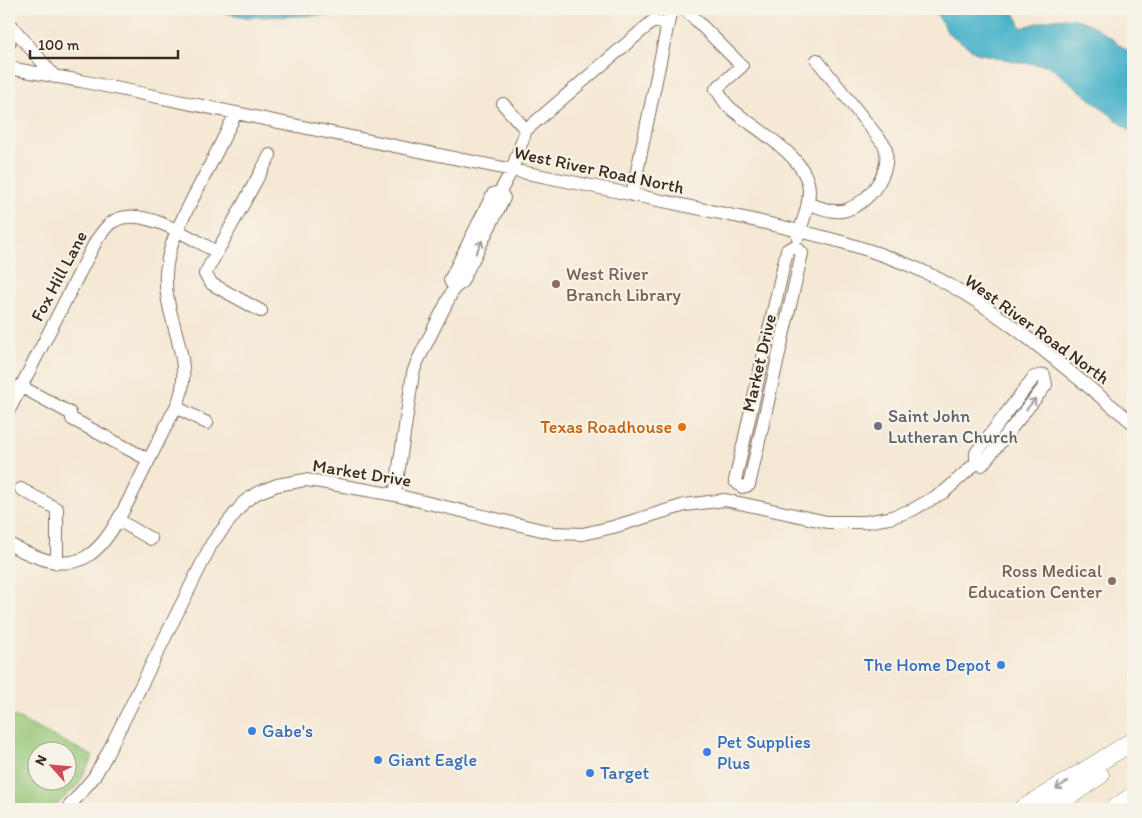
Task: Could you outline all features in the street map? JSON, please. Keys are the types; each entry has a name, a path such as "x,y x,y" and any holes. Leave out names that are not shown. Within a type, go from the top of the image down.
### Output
{"highway":[{"path":"1023,809 1133,741"},
{"path":"1050,809 1133,752"},
{"path":"1114,809 1133,796"}],"street":[{"path":"632,195 670,9"},
{"name":"Market Drive","path":"685,9 742,66 716,89 726,103 759,129 799,166 807,179 810,191 795,246 787,250 735,481 742,487 738,503"},
{"path":"395,495 413,373 454,288 461,283 504,198 500,192 512,170 526,130 653,21 668,24"},
{"path":"9,44 10,24"},
{"path":"10,24 56,76"},
{"path":"808,204 827,210 846,210 872,191 885,171 887,162 885,146 817,60"},
{"name":"West River Road North","path":"9,68 56,76 512,170 800,230 855,244 896,259 935,277 973,299 1133,423"},
{"path":"503,104 526,130"},
{"path":"9,544 42,560 57,563 79,559 98,549 118,520 176,407 184,379 184,362 172,325 166,274 168,253 177,230 236,113"},
{"path":"262,311 207,279 206,268 270,155"},
{"name":"Fox Hill Lane","path":"9,410 96,241 108,225 121,218 137,216 177,230 215,251"},
{"name":"Market Drive","path":"67,809 94,777 106,756 212,543 242,505 257,493 277,484 305,480 395,495 554,533 574,533 613,527 685,505 725,500 827,522 865,522 889,518 912,510 944,492 976,463 982,465 1046,384 1044,376 1055,361"},
{"path":"20,386 149,460"},
{"path":"176,407 207,423"},
{"path":"21,489 57,509 57,563"},
{"path":"118,520 151,539"}],"green space":[{"path":"9,714 61,740 28,740 28,790 73,790 52,809 9,809"},
{"path":"78,748 93,756 78,785"}],"water":[{"path":"205,9 420,9 400,14 246,17"},
{"path":"934,9 1012,9 1022,28 1057,19 1082,21 1094,26 1133,55 1133,133 1048,65 1022,63 977,53 948,33"}],"place":[{"name":"West River Branch Library","path":"556,284"},
{"name":"Saint John Lutheran Church","path":"878,426"},
{"name":"Texas Roadhouse","path":"682,427"},
{"name":"Ross Medical Education Center","path":"1112,581"},
{"name":"The Home Depot","path":"1001,665"},
{"name":"Gabe's","path":"252,731"},
{"name":"Pet Supplies Plus","path":"707,752"},
{"name":"Giant Eagle","path":"378,760"},
{"name":"Target","path":"590,773"}]}
